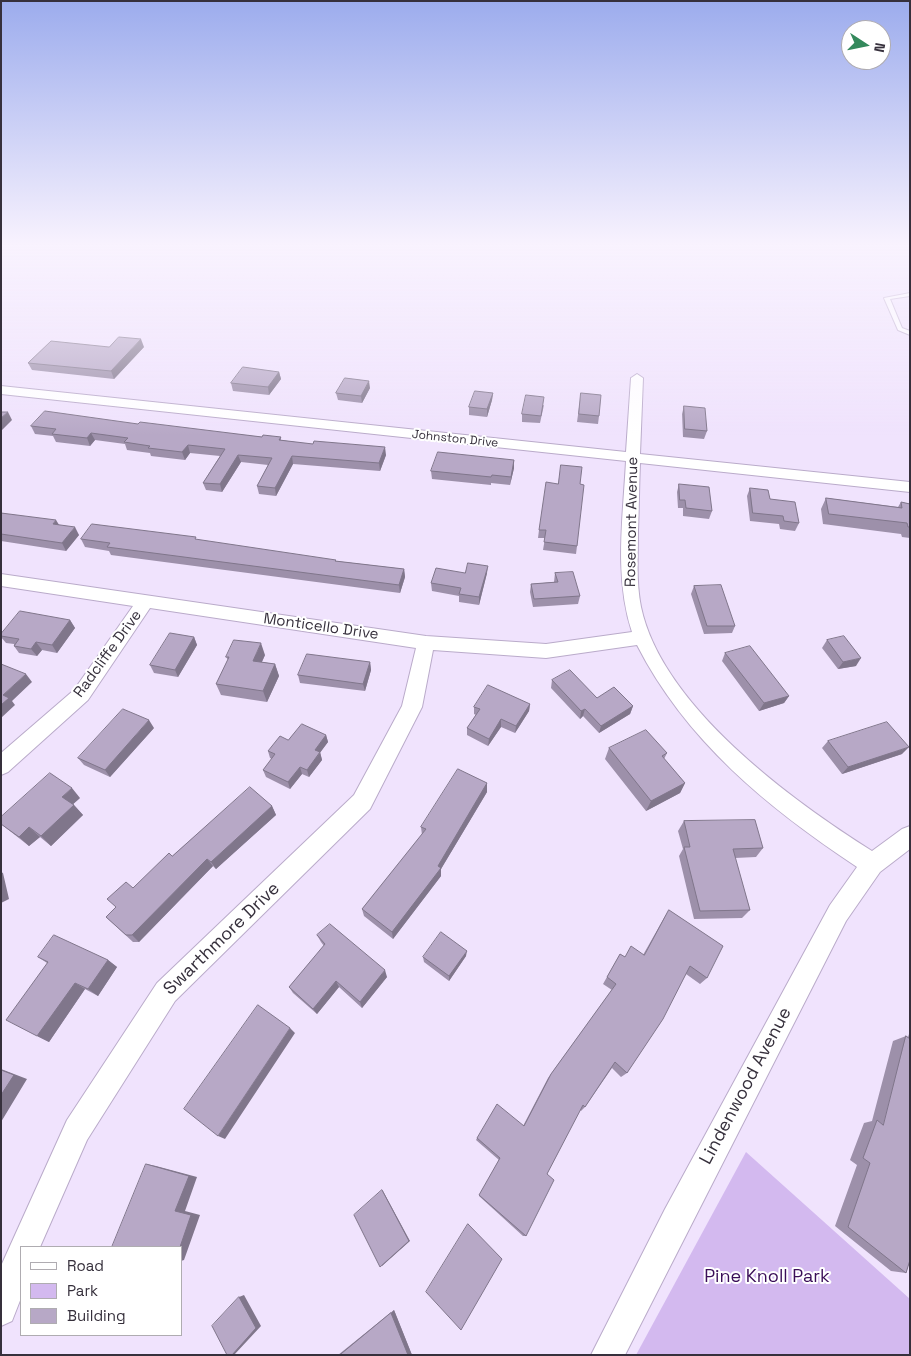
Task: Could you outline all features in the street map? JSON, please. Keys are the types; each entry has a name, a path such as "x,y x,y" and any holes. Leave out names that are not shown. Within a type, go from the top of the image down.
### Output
{"street":[{"name":"Rosemont Avenue","path":"638,378 632,458 629,580 633,610 642,637 658,668 681,700 719,744 771,792 800,815 872,864"},
{"name":"Johnston Drive","path":"1,390 910,487"},
{"name":"Monticello Drive","path":"1,580 426,643 546,651 642,637"},
{"name":"Radcliffe Drive","path":"1,766 80,695 146,601"},
{"name":"Swarthmore Drive","path":"25,1246 77,1130 166,992 362,802 412,707 426,643"},
{"name":"Lindenwood Avenue","path":"607,1355 838,913 872,864 910,836"},
{"path":"1,1310 20,1258"}],"lane":[{"path":"891,308 900,329 910,333"}],"green space":[{"name":"Pine Knoll Park","path":"746,1152 910,1299 910,1355 636,1355"}],"building":[{"path":"119,337 141,339 111,371 28,363 51,341 109,347"},
{"path":"243,367 279,372 268,387 231,383"},
{"path":"345,378 369,381 361,396 336,393"},
{"path":"475,391 493,393 487,409 469,407"},
{"path":"581,393 601,395 599,416 579,414"},
{"path":"526,395 544,397 541,416 522,414"},
{"path":"684,406 705,408 707,431 685,429"},
{"path":"45,411 138,424 140,422 262,437 263,435 281,437 279,440 313,444 314,441 385,447 379,463 292,456 275,488 257,486 272,458 238,455 220,484 203,483 225,449 188,445 182,452 148,448 150,446 124,442 128,438 91,433 87,438 52,434 56,429 31,426"},
{"path":"1,412 8,412 1,418"},
{"path":"438,452 514,460 511,477 431,471"},
{"path":"561,465 582,467 580,484 584,485 577,546 544,542 546,530 539,530 546,482 558,484"},
{"path":"679,484 709,487 712,511 686,508 685,500 680,500"},
{"path":"750,488 768,490 770,499 795,502 799,523 784,521 783,516 753,513"},
{"path":"826,498 902,508 901,502 910,504 910,527 908,527 907,523 829,514"},
{"path":"1,513 56,520 53,524 75,527 62,543 1,534"},
{"path":"92,524 196,537 195,539 335,561 404,569 399,585 107,547 110,543 81,539"},
{"path":"468,563 488,566 479,597 459,594 461,588 431,583 436,568 465,573"},
{"path":"573,572 580,596 534,599 531,584 558,582 555,573"},
{"path":"721,585 735,626 707,626 694,586"},
{"path":"20,611 70,620 52,645 36,642 31,649 14,646 19,639 1,636 1,634"},
{"path":"170,633 194,637 175,670 150,665"},
{"path":"844,636 861,658 843,662 827,640"},
{"path":"234,640 261,643 253,661 275,664 263,691 216,684 229,657 226,657"},
{"path":"750,646 789,696 764,703 725,653"},
{"path":"307,654 370,662 363,684 298,675"},
{"path":"1,664 26,674 3,695 9,698 1,705"},
{"path":"570,670 597,698 614,687 633,706 601,726 585,709 581,711 552,680"},
{"path":"488,685 530,704 516,726 501,719 489,739 467,728 480,709 474,707"},
{"path":"123,709 149,720 105,770 78,758"},
{"path":"887,722 909,747 848,767 828,741"},
{"path":"302,724 326,735 315,750 320,752 307,770 300,767 288,782 263,770 275,754 268,751 280,736 288,740"},
{"path":"646,730 667,753 662,756 685,783 651,801 609,748"},
{"path":"458,769 487,783 438,866 441,868 392,932 362,909 426,829 421,827"},
{"path":"50,773 72,788 62,797 74,805 41,836 29,827 19,837 1,824 1,817"},
{"path":"250,787 272,806 211,862 207,859 132,935 126,935 106,917 116,907 107,899 126,882 133,888 169,853 172,856"},
{"path":"755,820 763,848 733,849 750,910 700,911 684,847 690,847 684,821"},
{"path":"669,910 723,946 707,978 690,966 663,1019 627,1073 615,1062 585,1107 583,1105 547,1174 554,1180 526,1236 479,1195 500,1158 477,1138 497,1104 524,1126 551,1074 616,984 607,977 620,954 625,957 631,946 644,955"},
{"path":"330,924 385,970 360,1002 336,981 313,1009 289,987 325,944 317,935"},
{"path":"441,932 467,951 449,976 423,957"},
{"path":"54,935 108,960 88,989 75,983 37,1036 6,1020 48,962 38,957"},
{"path":"258,1005 290,1028 218,1136 184,1109"},
{"path":"906,1036 910,1039 910,1260 906,1273 848,1227 870,1163 863,1158 877,1120 883,1125"},
{"path":"1,1070 14,1075 1,1095"},
{"path":"146,1164 189,1176 175,1211 191,1215 180,1246 112,1246"},
{"path":"382,1190 409,1241 380,1267 354,1215"},
{"path":"468,1224 502,1259 461,1330 426,1292"},
{"path":"239,1297 256,1328 232,1355 227,1355 212,1326"},
{"path":"391,1313 408,1355 340,1355"}]}
